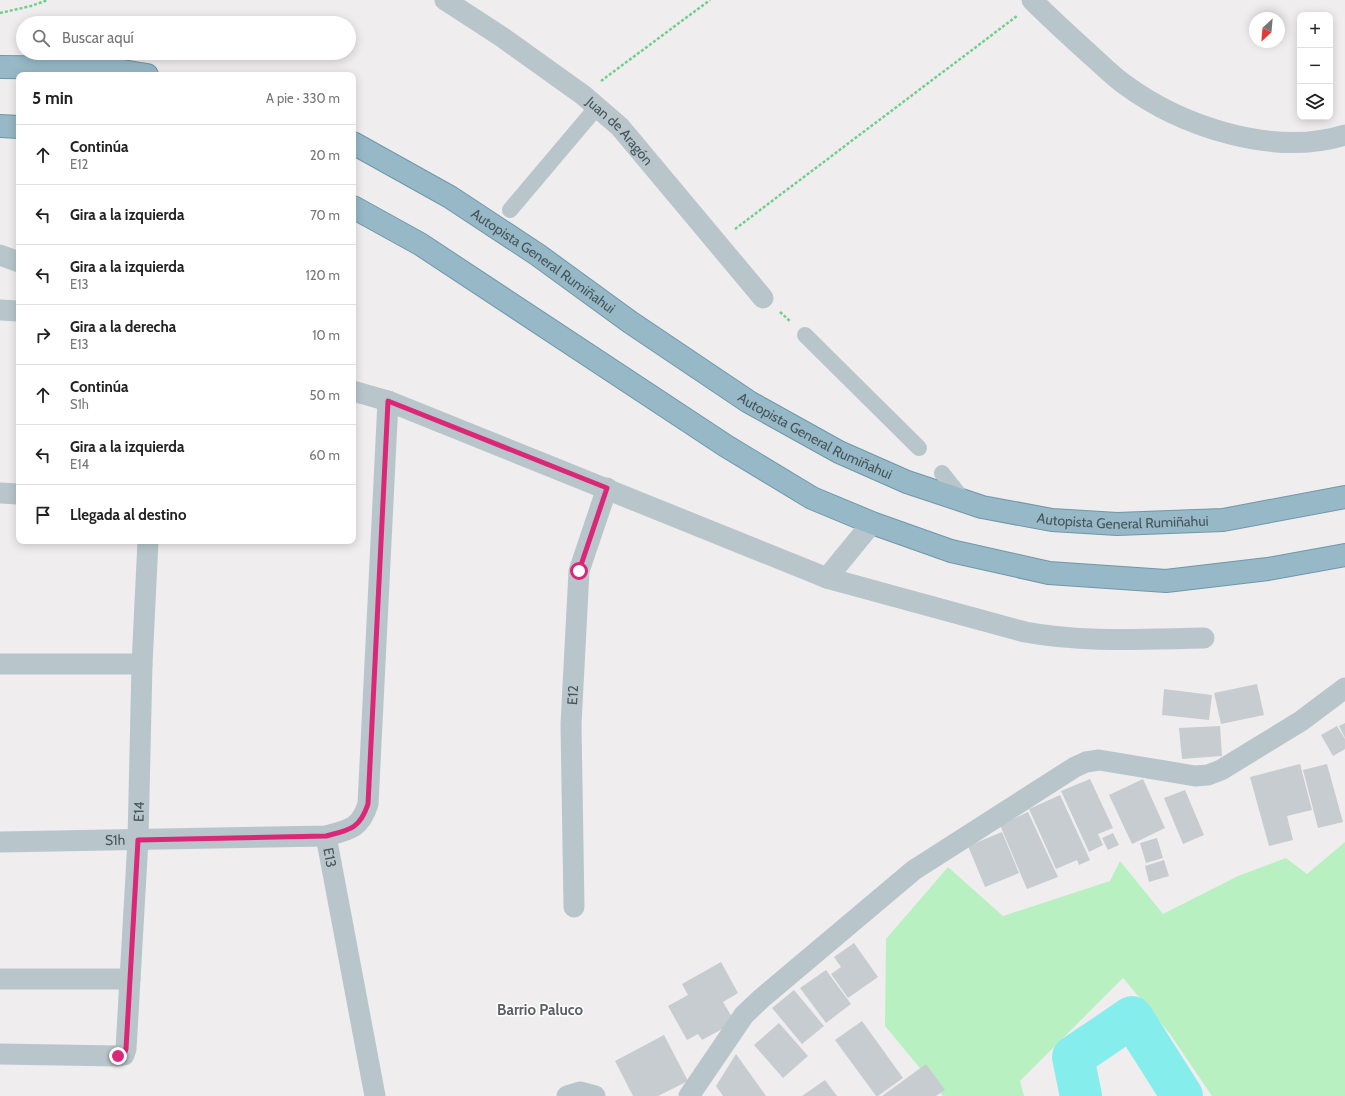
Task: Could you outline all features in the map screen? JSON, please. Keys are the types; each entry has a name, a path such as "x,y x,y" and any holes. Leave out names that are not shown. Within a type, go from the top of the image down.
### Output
{"highway":[{"path":"0,67 104,68 129,72"},
{"path":"0,126 16,127"},
{"name":"Autopista General Rumiñahui","path":"356,145 450,197 538,255 630,322 749,402 839,452 907,482 982,507 1052,520 1117,524 1223,520 1345,497"},
{"path":"356,209 420,244 726,446 812,498 872,523 951,551 1049,573 1158,580 1268,569 1345,555"}],"street":[{"name":"Juan de Aragón","path":"445,0 502,37 590,101 620,126 762,298"},
{"path":"1033,1 1123,84 1151,103 1184,118 1223,132 1254,139 1292,143 1345,136"},
{"path":"510,210 590,101"},
{"path":"0,255 16,261"},
{"path":"0,310 16,311"},
{"path":"805,335 919,448"},
{"path":"356,392 388,401 607,488 827,578 1025,632 1053,637 1082,639 1204,638"},
{"name":"E13","path":"375,1096 326,836 353,829 364,818 368,804 388,401"},
{"path":"942,473 964,501"},
{"name":"E12","path":"574,907 570,724 579,571 607,488"},
{"path":"0,493 16,494"},
{"path":"827,578 872,523"},
{"name":"E14","path":"0,1054 118,1056 124,1055 126,1049 138,840 142,664 148,544"},
{"path":"0,664 142,664"},
{"path":"689,1096 744,1015 762,998 914,870 1075,768 1086,762 1099,760 1195,776 1208,775 1221,770 1301,721 1345,688"},
{"name":"S1h","path":"0,842 326,836"},
{"path":"0,979 130,979"},
{"path":"567,1096 580,1092 595,1096"}],"path":[{"path":"0,13 31,6 48,0"},
{"path":"590,101 710,0"},
{"path":"717,243 1033,1"},
{"path":"762,298 805,335"}],"green space":[{"path":"1345,842 1345,1096 1212,1096 1170,1034 1123,978 1020,1081 1024,1096 943,1096 885,1026 886,939 948,867 1003,916 1110,881 1120,861 1163,914 1238,876 1286,858 1307,874"}],"building":[{"path":"1257,684 1264,715 1221,724 1214,693"},
{"path":"1164,689 1212,695 1209,720 1162,715"},
{"path":"1345,723 1345,738 1339,726"},
{"path":"1220,726 1222,756 1182,759 1179,728"},
{"path":"1337,726 1345,739 1345,749 1333,756 1321,735"},
{"path":"1300,764 1312,810 1287,816 1293,840 1269,846 1250,777"},
{"path":"1327,764 1343,822 1318,828 1303,770"},
{"path":"1090,779 1113,828 1098,834 1103,845 1089,852 1061,791"},
{"path":"1143,779 1165,828 1132,844 1109,795"},
{"path":"1185,790 1204,835 1183,844 1164,798"},
{"path":"1060,795 1090,860 1079,865 1077,860 1056,869 1029,809"},
{"path":"1028,812 1058,877 1027,889 1000,825"},
{"path":"1002,832 1019,873 985,887 968,846"},
{"path":"1113,833 1119,845 1108,850 1102,838"},
{"path":"1157,838 1163,858 1146,863 1140,843"},
{"path":"1164,860 1169,876 1149,882 1145,866"},
{"path":"854,943 878,977 848,998 831,974 841,967 834,957"},
{"path":"721,962 738,993 723,1002 735,1022 702,1040 698,1034 687,1040 668,1006 688,995 682,984"},
{"path":"826,970 851,1004 826,1023 800,988"},
{"path":"794,990 824,1026 802,1044 772,1008"},
{"path":"862,1021 903,1078 878,1096 876,1096 835,1040"},
{"path":"779,1023 808,1056 783,1078 754,1045"},
{"path":"664,1035 688,1081 658,1096 633,1096 615,1061"},
{"path":"736,1054 766,1096 723,1096 716,1086"},
{"path":"926,1064 945,1090 936,1096 882,1096"},
{"path":"825,1080 837,1096 802,1096"}],"waterway":[{"path":"1081,1096 1073,1057 1132,1017 1182,1096"}],"district":[{"name":"Barrio Paluco","path":"540,1010"}],"route":[{"path":"118,1056 124,1055 126,1049 138,840 326,836 353,829 364,818 368,804 388,401 607,488 579,571"}]}
